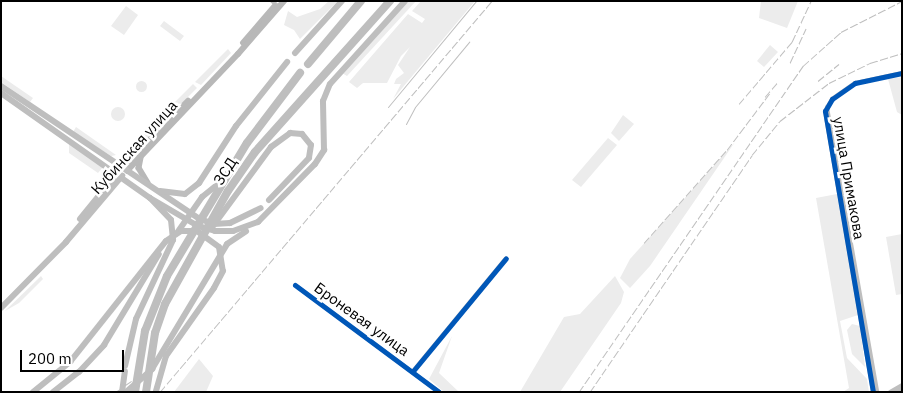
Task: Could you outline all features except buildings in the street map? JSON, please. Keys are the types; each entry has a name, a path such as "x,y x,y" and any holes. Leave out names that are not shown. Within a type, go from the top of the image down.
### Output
{"highway":[{"path":"308,64 361,1"},
{"name":"ЗСД","path":"146,392 161,315 194,248 240,178 390,1"},
{"name":"ЗСД","path":"135,392 143,339 155,300 223,180 300,73"}],"main road":[{"name":"Кубинская улица","path":"124,169 142,154 277,3 284,1"},
{"path":"295,53 342,1"},
{"path":"126,392 152,369 227,244 265,219 320,158 326,143 322,110 330,84 405,1"},
{"name":"Кубинская улица","path":"1,308 66,242 124,169 236,52 277,3"},
{"path":"156,190 180,195 199,183 236,126 287,62"},
{"path":"1,86 192,216 214,224 235,222 261,208"},
{"path":"1,93 150,198 203,228 233,231 258,222 308,171"},
{"path":"240,178 284,136 296,132 306,137 311,145 309,158 269,200"},
{"path":"142,154 139,168 149,185"},
{"name":"Кубинская улица","path":"1,302 64,238 119,176"},
{"path":"53,392 79,372 104,345 156,258 202,197 223,180"},
{"path":"122,392 134,324 171,246 174,233 167,214 150,198"},
{"path":"33,392 48,382 76,354 162,244 181,231 197,231 219,247 222,270 214,288 166,356 156,392"}],"street":[{"path":"826,106 855,83 902,72"},
{"name":"улица Примакова","path":"826,106 873,392"},
{"name":"улица Примакова","path":"826,106 877,392"},
{"path":"413,371 506,258"},
{"name":"Броневая улица","path":"295,285 328,313 413,371 439,392"},
{"path":"890,392 902,385"},
{"path":"896,392 902,389"}],"shaded area":[{"path":"329,1 338,1 300,39 294,30 284,25 288,11 297,17 320,9"},
{"path":"409,1 416,1 347,76 342,73"},
{"path":"421,1 475,1 393,99 401,84 394,84 396,79 404,73 398,65 410,47 401,56 387,83 363,83 357,88 349,82 408,14 422,23 425,19 412,11"},
{"path":"761,1 798,1 787,28 759,18"},
{"path":"126,6 138,15 124,35 111,26"},
{"path":"164,21 184,36 180,41 160,26"},
{"path":"770,45 778,52 764,67 757,61"},
{"path":"228,49 231,53 201,85 195,82"},
{"path":"1,76 33,98 30,102 1,82"},
{"path":"902,77 902,115 897,112 888,79"},
{"path":"141,80 147,86 141,92 135,86"},
{"path":"193,84 197,88 124,160 122,155"},
{"path":"118,107 123,109 125,114 123,119 118,121 113,119 111,114 113,109"},
{"path":"623,115 634,124 619,141 611,133"},
{"path":"76,127 116,155 111,156 73,132"},
{"path":"608,138 617,145 581,187 572,180"},
{"path":"735,142 650,266 630,288 620,278 630,259"},
{"path":"69,143 103,167 98,173 69,153"},
{"path":"837,194 858,315 840,321 847,358 867,379 869,392 843,392 849,388 816,198"},
{"path":"902,234 902,294 896,295 886,237"},
{"path":"41,276 43,279 19,303 5,311"},
{"path":"615,276 624,292 621,303 560,392 520,392 564,317 580,314"},
{"path":"852,324 860,326 865,367 852,354 847,330"},
{"path":"452,336 439,373 459,392 444,392 429,379"},
{"path":"199,359 213,376 206,392 174,392"}],"waterway":[{"path":"388,107 476,1"},
{"path":"406,124 415,107 469,42"},
{"path":"125,385 131,381"},
{"path":"115,392 120,389"}],"railway":[{"path":"160,392 492,1"},
{"path":"739,104 792,42 811,1"},
{"path":"579,392 803,66 841,32 902,1"},
{"path":"790,63 806,29"},
{"path":"590,392 752,155 780,121 829,83 870,63 902,53"},
{"path":"818,81 839,64"},
{"path":"765,97 778,82"},
{"path":"644,243 727,150 770,93"}],"cycle path":[{"path":"873,392 825,111 832,99 855,83 902,73"},
{"path":"413,371 506,258"},
{"path":"295,285 439,392"}]}
